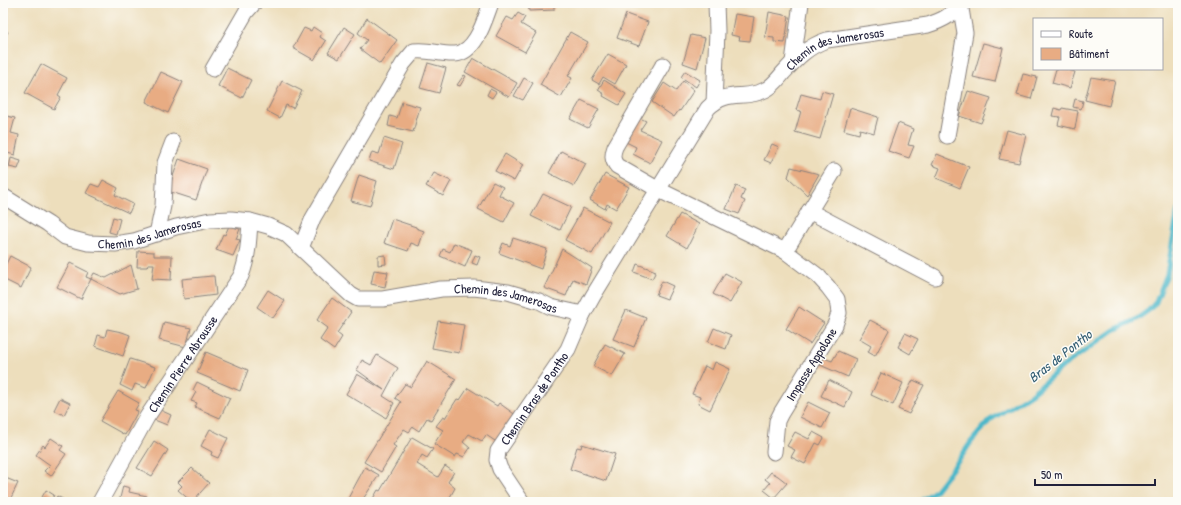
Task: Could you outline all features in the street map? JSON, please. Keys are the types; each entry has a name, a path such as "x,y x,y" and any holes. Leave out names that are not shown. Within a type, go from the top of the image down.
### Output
{"street":[{"path":"213,68 246,12 254,3"},
{"path":"301,248 313,218 404,64 414,51 424,50 455,54 463,52 476,40 492,3"},
{"path":"714,103 717,32 716,3"},
{"path":"793,62 802,3"},
{"name":"Chemin des Jamerosas","path":"3,196 48,224 64,237 77,241 115,244 134,241 176,228 210,220 231,218 268,226 286,234 351,295 358,298 383,299 441,289 474,288 508,292 539,301 552,307 583,314 708,108 714,103 727,96 752,95 766,90 772,86 793,62 817,43 827,40 928,25 941,21 953,13 961,3"},
{"name":"Chemin des Jamerosas","path":"947,136 965,33 961,3"},
{"path":"658,190 617,166 613,158 615,147 663,65"},
{"path":"157,234 163,206 165,163 173,142"},
{"path":"785,251 834,171"},
{"name":"Impasse Appolone","path":"658,190 785,251 818,276 836,299 839,313 835,325 781,413 777,422 774,452"},
{"path":"809,211 935,277"},
{"name":"Chemin Pierre Abrousse","path":"100,502 147,417 241,276 248,254 250,221"},
{"name":"Chemin Bras de Pontho","path":"522,502 500,469 497,460 498,450 568,349 583,314"}],"building":[{"path":"528,3 554,3 554,10 529,11"},
{"path":"769,12 789,16 785,43 774,42 774,38 765,37"},
{"path":"518,13 525,17 521,24 536,33 525,52 496,36 507,17 513,20"},
{"path":"626,14 648,22 639,46 617,38"},
{"path":"735,14 754,17 750,41 739,40 740,37 731,35"},
{"path":"367,18 397,40 380,64 360,49 367,40 358,33"},
{"path":"313,27 322,33 320,37 326,41 314,60 293,48 304,28 311,31"},
{"path":"344,27 355,34 339,59 328,53"},
{"path":"3,28 8,32 3,40"},
{"path":"570,32 588,42 568,76 572,78 561,97 540,85"},
{"path":"691,35 705,38 697,68 683,63"},
{"path":"983,43 1003,48 995,82 973,77"},
{"path":"608,54 626,64 615,84 603,77 599,84 592,80"},
{"path":"473,58 517,83 509,97 465,72"},
{"path":"428,63 446,68 439,93 420,88"},
{"path":"41,64 67,78 58,95 61,97 54,109 25,93"},
{"path":"227,68 251,80 242,98 218,86"},
{"path":"1056,70 1068,70 1075,72 1070,88 1052,83"},
{"path":"685,71 700,80 696,87 681,77"},
{"path":"161,72 183,82 168,113 146,102"},
{"path":"1023,74 1037,77 1031,99 1017,95"},
{"path":"464,75 466,76 460,86 457,85"},
{"path":"1091,77 1115,81 1109,106 1085,100"},
{"path":"524,78 533,83 523,100 514,96"},
{"path":"604,80 626,94 619,105 603,96 604,94 598,90"},
{"path":"282,81 302,91 293,108 286,105 280,118 267,111"},
{"path":"683,81 694,90 680,111 679,110 674,117 652,102 664,83 676,91"},
{"path":"490,89 496,92 492,98 487,95"},
{"path":"822,91 833,94 820,139 795,132 801,111 796,110 801,94 820,99"},
{"path":"968,91 991,98 981,123 959,116"},
{"path":"1075,99 1083,101 1081,109 1073,107"},
{"path":"581,100 599,109 588,128 570,119"},
{"path":"402,102 420,107 413,132 388,126 390,116 397,118"},
{"path":"850,108 878,117 874,133 860,129 859,134 844,130"},
{"path":"1054,108 1078,111 1075,129 1058,125 1060,117 1052,116"},
{"path":"3,115 15,118 11,133 19,135 15,155 3,152 5,134 3,134"},
{"path":"638,117 646,121 640,130 662,140 650,163 633,154 636,147 626,142"},
{"path":"898,123 913,129 908,145 914,146 909,158 888,151"},
{"path":"1007,130 1026,135 1019,163 999,159"},
{"path":"384,138 402,144 394,169 369,161 372,152 379,154"},
{"path":"772,144 779,147 771,163 764,160"},
{"path":"561,151 586,164 574,186 549,173"},
{"path":"505,154 523,165 514,181 495,171"},
{"path":"937,154 969,167 960,188 936,178 940,168 932,165"},
{"path":"11,158 21,161 18,169 9,167"},
{"path":"179,159 207,169 196,200 168,191"},
{"path":"791,167 819,174 807,195 788,177"},
{"path":"434,173 451,181 443,196 426,186"},
{"path":"605,174 629,187 616,209 607,204 605,209 590,200"},
{"path":"359,175 377,181 370,206 351,201"},
{"path":"103,180 118,188 115,195 133,204 129,213 86,193 91,184 99,187"},
{"path":"493,182 503,187 499,195 514,203 504,222 478,209"},
{"path":"736,186 745,190 741,199 745,201 739,214 726,209"},
{"path":"543,194 571,207 560,230 531,216"},
{"path":"583,208 610,222 592,254 565,240"},
{"path":"680,214 699,224 687,248 667,236"},
{"path":"113,217 120,219 116,234 109,232"},
{"path":"392,219 424,231 419,246 411,243 408,251 384,243"},
{"path":"229,226 240,229 236,239 240,240 233,256 216,250 223,234 225,235"},
{"path":"513,238 547,249 541,269 499,253 503,243 510,246"},
{"path":"454,243 472,250 465,267 440,256 443,249 450,252"},
{"path":"562,249 592,268 586,284 573,279 566,296 544,288"},
{"path":"138,251 154,252 154,256 172,256 171,280 152,279 154,264 148,264 147,267 137,267"},
{"path":"385,255 386,264 378,265 378,256"},
{"path":"475,255 480,257 477,265 472,263"},
{"path":"10,256 31,267 21,288 3,279 3,270"},
{"path":"70,263 88,272 86,277 91,279 81,299 57,287"},
{"path":"637,264 656,271 652,279 634,272"},
{"path":"131,265 137,289 120,294 91,279 94,273 106,278"},
{"path":"374,270 388,272 385,287 371,284"},
{"path":"725,273 742,282 730,303 713,294"},
{"path":"214,276 216,295 184,299 182,279"},
{"path":"662,281 673,286 667,299 656,295"},
{"path":"268,290 285,301 273,318 257,307"},
{"path":"332,298 351,312 337,333 342,337 334,350 320,340 328,328 317,320"},
{"path":"799,307 824,323 810,344 786,329"},
{"path":"626,310 646,318 634,347 613,339"},
{"path":"870,320 889,330 875,356 868,352 871,346 859,339"},
{"path":"438,321 464,325 459,353 432,348"},
{"path":"164,322 191,328 186,347 159,340"},
{"path":"714,328 731,335 726,349 708,342"},
{"path":"107,329 130,335 123,356 95,346 98,335 105,337"},
{"path":"905,333 918,339 910,354 898,347"},
{"path":"605,344 625,354 612,376 593,366"},
{"path":"838,351 856,359 848,377 820,365 824,358 832,361"},
{"path":"206,352 248,370 240,391 197,373"},
{"path":"377,355 398,368 383,396 394,403 386,418 346,394 357,374 384,390 357,370 362,360 371,365"},
{"path":"130,359 155,367 146,388 135,384 132,391 120,385"},
{"path":"427,361 456,379 431,420 427,418 419,431 413,427 409,432 404,429 393,445 396,447 381,472 364,462 401,402 395,398 405,384 411,387"},
{"path":"715,362 730,369 710,410 698,404 700,397 692,394 705,366 712,370"},
{"path":"881,373 903,383 893,405 871,395"},
{"path":"829,380 852,392 845,407 821,396"},
{"path":"913,380 924,385 909,414 898,409"},
{"path":"197,382 230,398 220,418 195,407 197,403 191,401 196,392 193,390"},
{"path":"468,388 497,406 499,403 517,416 498,443 486,435 482,441 469,434 463,442 470,448 464,457 457,454 455,457 434,444 443,430 436,426 443,417 445,418 457,399 460,400"},
{"path":"118,391 139,403 135,410 138,411 125,435 100,421"},
{"path":"60,398 70,403 64,415 54,410"},
{"path":"808,402 830,413 822,428 800,417"},
{"path":"158,409 171,415 167,425 152,419"},
{"path":"210,429 228,438 218,458 211,455 212,452 201,446"},
{"path":"795,432 809,439 813,432 824,438 820,445 816,443 805,464 791,457 795,450 787,446"},
{"path":"412,437 433,449 427,458 422,455 417,464 438,477 445,466 454,472 448,482 455,488 450,497 456,502 371,502 378,490 380,491"},
{"path":"51,438 63,446 60,450 66,454 51,476 44,471 50,465 36,455 43,445 45,447"},
{"path":"154,441 168,450 152,476 137,468"},
{"path":"582,444 615,454 606,481 570,469 577,447 581,448"},
{"path":"365,467 379,475 361,502 346,502"},
{"path":"192,468 209,483 192,502 178,490 182,486 178,482"},
{"path":"771,472 787,483 774,498 764,490 770,483 765,479"},
{"path":"3,477 18,483 9,502 3,502"},
{"path":"123,486 130,488 129,492 147,496 145,502 119,502"},
{"path":"46,490 54,495 51,501 42,497"},
{"path":"57,496 68,502 54,502"}],"waterway":[{"name":"Bras de Pontho","path":"919,502 935,491 971,442 990,420 1031,394 1062,367 1114,330 1135,320 1149,310 1156,302 1167,274 1178,210"}]}
